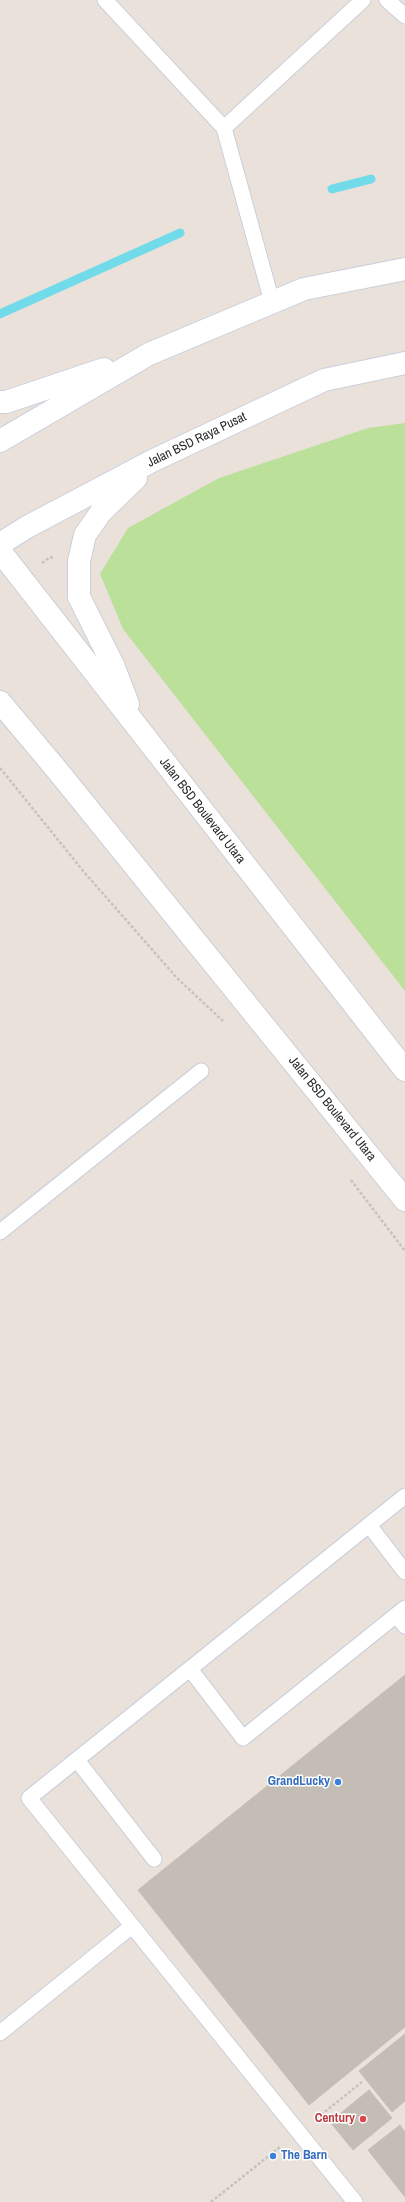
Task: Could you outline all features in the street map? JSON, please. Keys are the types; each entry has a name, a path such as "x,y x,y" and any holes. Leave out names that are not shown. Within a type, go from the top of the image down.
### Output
{"main road":[{"path":"0,402 6,402 149,354 304,289 405,268"},
{"path":"0,441 149,354"},
{"name":"Jalan BSD Raya Pusat","path":"0,544 27,527 152,461 324,380 405,363"},
{"path":"136,726 113,665 78,597 79,561 85,535 101,512 152,461"},
{"name":"Jalan BSD Boulevard Utara","path":"0,551 405,1070"},
{"name":"Jalan BSD Boulevard Utara","path":"0,702 405,1200"},
{"path":"0,722 33,742"}],"lane":[{"path":"106,0 224,128 272,302"},
{"path":"224,128 362,0"},
{"path":"387,0 405,16"},
{"path":"0,1232 201,1071"},
{"path":"355,2202 29,1798 405,1496"},
{"path":"369,1525 405,1572"},
{"path":"190,1669 243,1738 402,1616"},
{"path":"77,1760 154,1859"},
{"path":"0,2033 132,1926"}],"path":[{"path":"0,768 84,872 177,978 228,1025"},
{"path":"349,1177 405,1251"}],"green space":[{"path":"405,423 405,991 123,629 100,574 128,528 219,478 368,428"}],"building":[{"name":"GrandLucky","path":"405,1675 405,2027 309,2105 138,1890"},
{"path":"405,2034 405,2101 392,2112 359,2071"},
{"path":"369,2090 392,2118 353,2150 330,2122"},
{"path":"400,2125 405,2132 405,2197 368,2150"}],"waterway":[{"path":"332,189 371,179"},
{"path":"0,314 180,233"}],"place":[{"name":"GrandLucky","path":"338,1782"},
{"name":"Century","path":"363,2119"},
{"name":"The Barn","path":"273,2156"}]}
